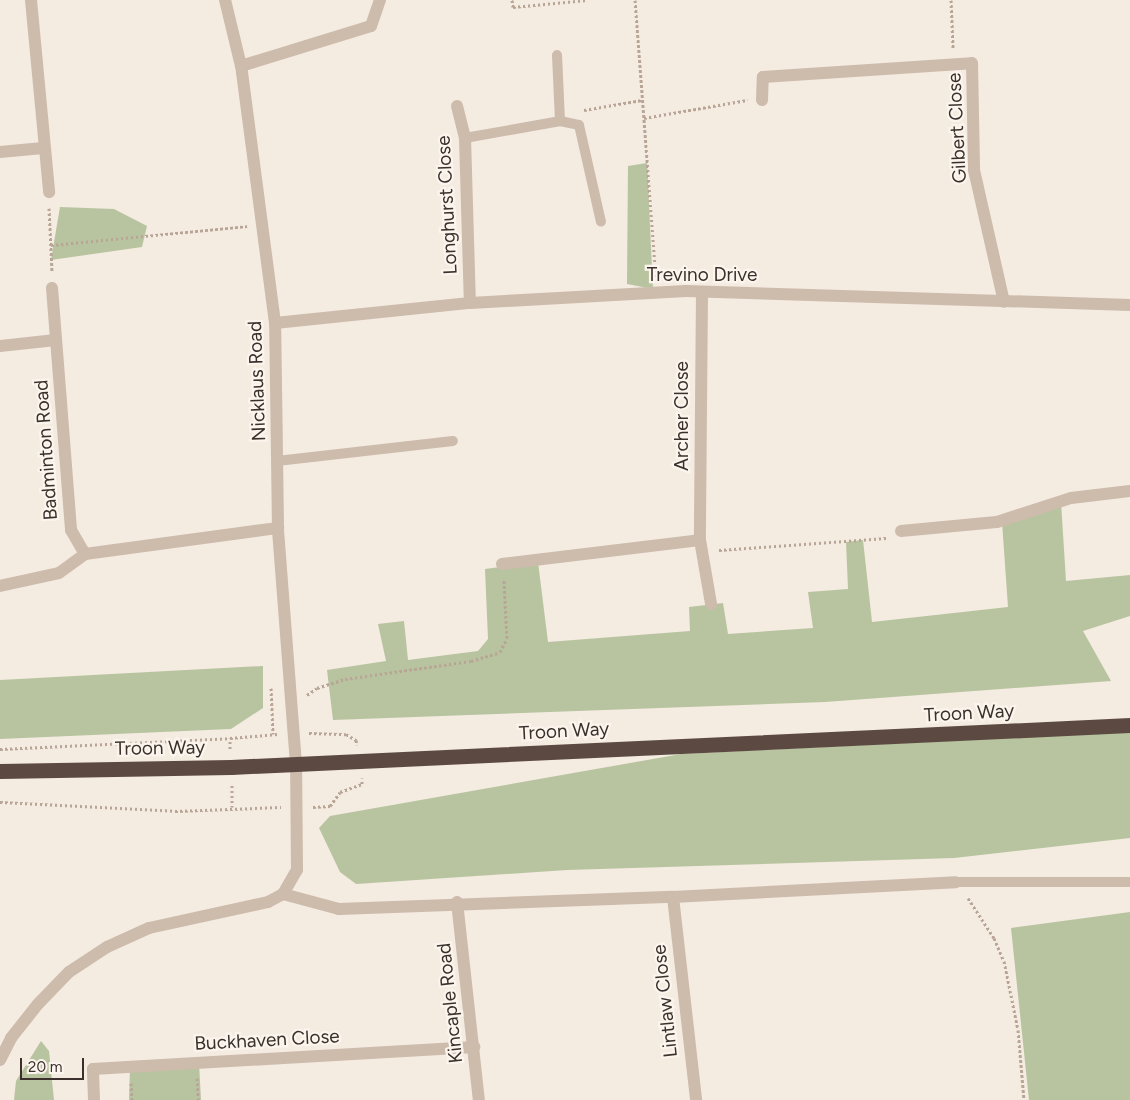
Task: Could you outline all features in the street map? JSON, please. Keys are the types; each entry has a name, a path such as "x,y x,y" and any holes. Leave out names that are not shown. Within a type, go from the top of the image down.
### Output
{"highway":[{"name":"Troon Way","path":"0,771 296,764 1130,725"}],"street":[{"path":"31,0 43,148 49,192"},
{"name":"Nicklaus Road","path":"225,0 241,66 275,323 278,528 296,764 299,856 297,870 282,894"},
{"path":"241,66 371,26 380,0"},
{"name":"Gilbert Close","path":"762,100 764,77 972,63 974,170 1004,302"},
{"name":"Longhurst Close","path":"457,106 465,138 470,303"},
{"path":"0,152 43,148"},
{"name":"Badminton Road","path":"52,288 71,530 85,554"},
{"name":"Trevino Drive","path":"275,323 470,303 702,292 1130,305"},
{"name":"Archer Close","path":"702,292 701,546 711,604"},
{"path":"0,346 56,340"},
{"path":"902,531 997,522 1072,498 1130,492"},
{"path":"0,586 59,572 85,554 278,528"},
{"path":"502,564 701,546"},
{"path":"0,1060 11,1038 38,1004 69,972 107,947 149,928 184,918 249,907 282,894 339,909 457,902 673,897 956,882"},
{"name":"Lintlaw Close","path":"673,897 696,1100"},
{"name":"Kincaple Road","path":"457,902 479,1100"},
{"name":"Buckhaven Close","path":"94,1100 93,1069 474,1047"}],"lane":[{"path":"557,54 560,122"},
{"path":"465,138 560,122 579,125 601,222"},
{"path":"277,461 453,441"},
{"path":"956,882 1130,882"}],"path":[{"path":"512,0 513,7 586,0"},
{"path":"635,0 657,293"},
{"path":"951,0 954,64"},
{"path":"579,125 581,111 642,100"},
{"path":"644,118 737,101 762,100"},
{"path":"49,192 52,288"},
{"path":"51,245 262,224"},
{"path":"701,546 893,538 902,531"},
{"path":"292,705 317,688 345,679 444,666 500,652 507,638 502,564"},
{"path":"0,749 230,738"},
{"path":"0,802 175,811 232,806"},
{"path":"956,882 981,916 1004,961 1015,1012 1024,1100"}],"green space":[{"path":"647,163 653,289 627,284 628,166"},
{"path":"60,207 114,209 147,226 142,247 51,260"},
{"path":"1061,502 1066,581 1130,575 1130,616 1083,631 1111,681 825,702 333,720 327,670 386,661 378,624 404,621 408,660 478,651 488,639 485,569 538,562 548,642 690,631 689,607 723,603 728,634 813,628 808,592 848,589 846,542 863,540 872,622 1008,607 1002,522"},
{"path":"263,666 263,708 231,729 0,739 0,680"},
{"path":"1130,732 1130,838 954,858 567,870 356,884 340,872 319,828 330,816 681,754"},
{"path":"1130,912 1130,1100 1029,1100 1011,928"},
{"path":"41,1041 49,1051 54,1100 14,1100 16,1081"},
{"path":"199,1063 201,1100 129,1100 130,1067"}]}
